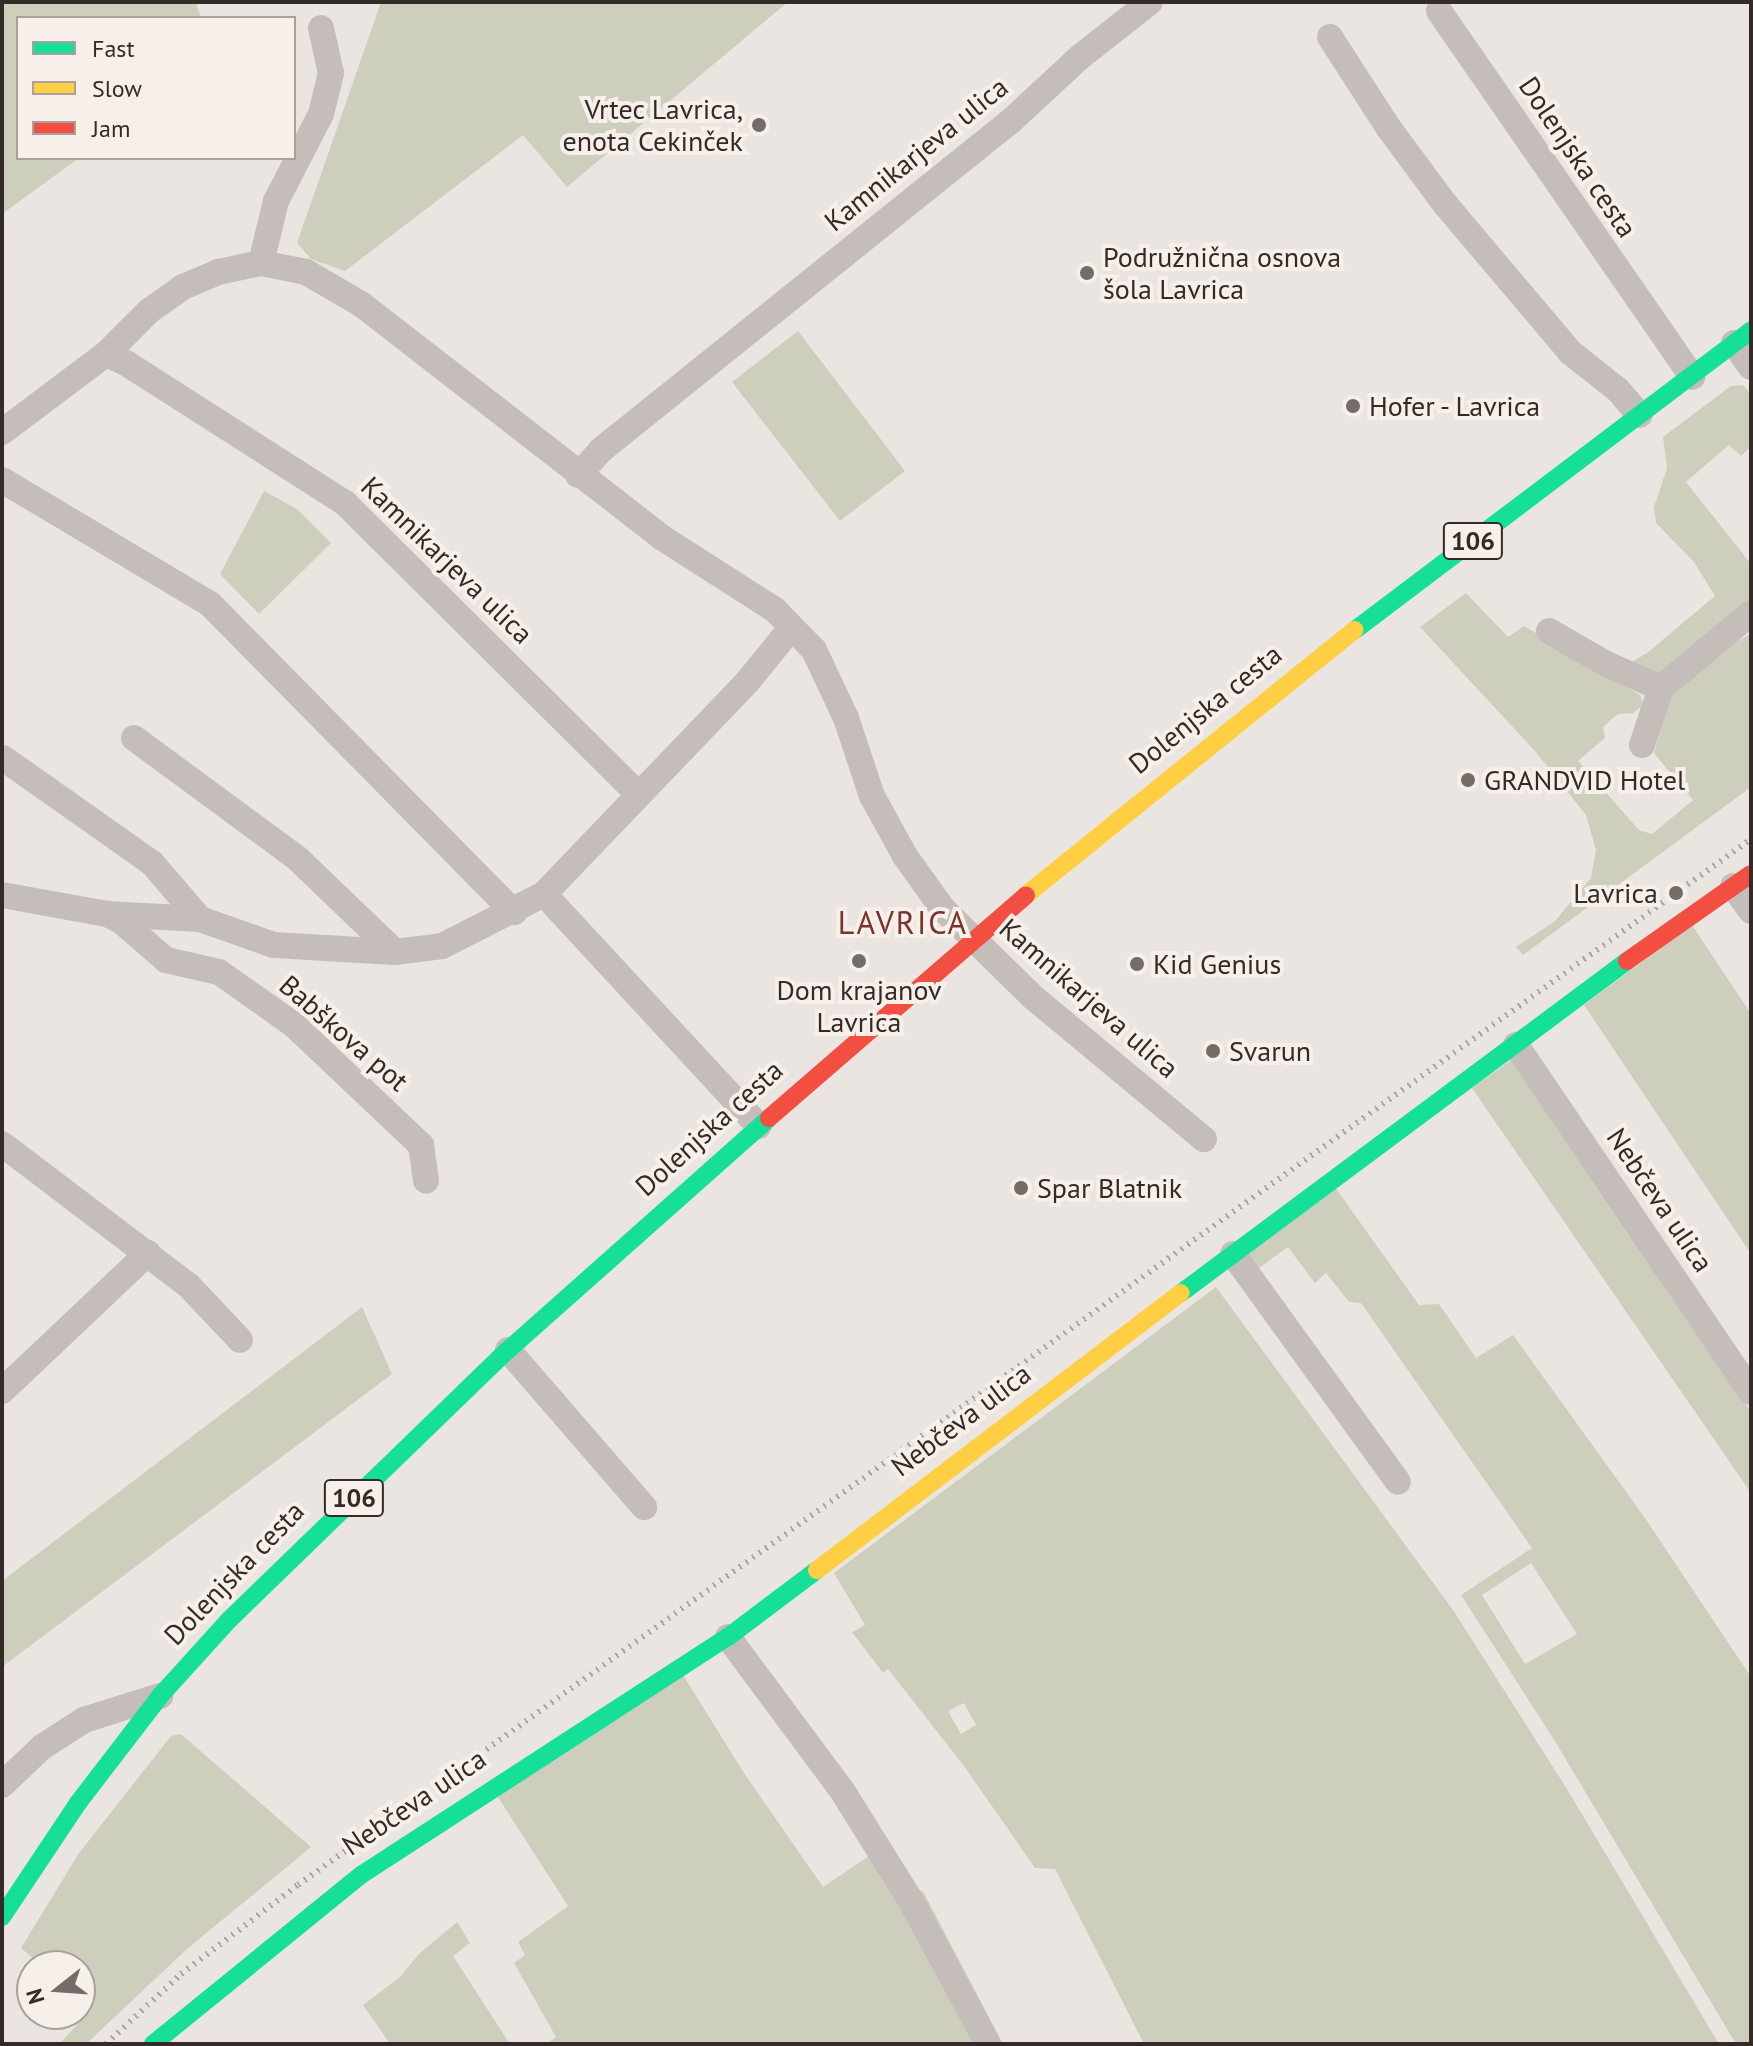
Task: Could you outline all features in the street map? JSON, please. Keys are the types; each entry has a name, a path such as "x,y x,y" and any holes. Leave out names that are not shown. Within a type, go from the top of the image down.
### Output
{"main road":[{"name":"Dolenjska cesta","path":"2,1917 78,1803 160,1696 229,1620 508,1350 759,1126 1119,819 1412,585 1743,336"},
{"name":"Nebčeva ulica","path":"153,2044 361,1875 728,1637 1233,1254 1742,880"}],"street":[{"name":"Kamnikarjeva ulica","path":"578,475 601,450 1012,120 1150,2"},
{"name":"Dolenjska cesta","path":"1439,11 1692,377"},
{"path":"261,263 276,201 321,114 331,73 321,28"},
{"path":"1330,37 1388,127 1445,204 1570,352 1618,390 1640,415"},
{"name":"Kamnikarjeva ulica","path":"2,432 106,354 149,311 183,287 218,272 261,263 306,272 361,304 661,537 775,610 814,650 846,718 860,768 905,856 943,909 1034,998 1204,1139"},
{"path":"1743,336 1751,367"},
{"name":"Kamnikarjeva ulica","path":"106,354 126,363 345,503 638,794"},
{"path":"2,480 210,604 514,912"},
{"path":"1642,745 1661,688 1751,613"},
{"name":"Babškova pot","path":"2,895 28,897 107,914 200,919 274,945 395,952 442,946 514,912 544,894 756,673 791,628"},
{"path":"1549,631 1606,664 1661,688"},
{"path":"134,738 298,859 395,952"},
{"path":"3,758 152,863 200,919"},
{"name":"Nebčeva ulica","path":"1742,880 1751,911"},
{"path":"544,894 759,1126"},
{"name":"Babškova pot","path":"107,914 121,921 166,960 219,972 294,1025 421,1145 426,1181"},
{"name":"Nebčeva ulica","path":"1516,1045 1751,1392"},
{"path":"2,1144 189,1286 240,1340"},
{"path":"2,1391 148,1253"},
{"path":"1233,1254 1398,1482"},
{"path":"508,1350 644,1507"},
{"path":"728,1637 843,1792 911,1901 988,2044"},
{"path":"2,1785 42,1747 84,1720 160,1696"}],"green space":[{"path":"2,2 196,2 200,16 16,16 16,160 76,160 2,214"},
{"path":"381,2 788,2 567,187 523,135 345,271 311,259 297,243"},
{"path":"798,331 905,471 840,521 732,382"},
{"path":"1743,385 1751,394 1751,447 1741,456 1729,445 1686,482 1751,564 1751,604 1655,681 1623,667 1647,653 1715,596 1694,562 1656,523 1654,507 1667,468 1663,437 1731,386"},
{"path":"264,491 297,509 331,543 259,614 220,574"},
{"path":"1466,593 1508,637 1524,626 1640,695 1644,705 1633,713 1618,714 1603,727 1605,738 1578,761 1639,830 1652,834 1693,800 1654,753 1671,695 1720,650 1751,634 1751,787 1523,955 1516,947 1555,921 1591,878 1596,850 1586,815 1535,751 1420,627"},
{"path":"1692,925 1751,1014 1751,1254 1584,1005"},
{"path":"1514,1058 1751,1412 1751,1493 1472,1088"},
{"path":"1335,1187 1419,1305 1439,1304 1476,1358 1513,1335 1645,1518 1751,1677 1751,2044 1736,2044 1553,1738 1461,1595 1532,1548 1361,1303 1349,1302 1326,1273 1315,1283 1288,1247 1255,1271 1244,1255","holes":["1531,1563 1577,1634 1525,1664 1482,1595"]},
{"path":"1216,1287 1453,1610 1567,1789 1719,2044 1144,2044 1055,1869 1035,1868 964,1766 888,1669 883,1673 852,1632 865,1625 834,1573","holes":["964,1703 976,1725 961,1734 948,1711"]},
{"path":"362,1307 392,1374 2,1667 2,1581"},
{"path":"683,1675 744,1773 823,1887 869,1856 924,1893 1003,2044 547,2044 556,2037 514,1963 525,1955 518,1942 568,1906 496,1794"},
{"path":"181,1734 311,1847 187,1949 86,2044 59,2044 72,2030 96,2030 96,1950 21,1948 79,1853 171,1736"},
{"path":"457,1922 470,1943 453,1956 510,2044 390,2044 363,2005 400,1977 420,1953"}],"railway":[{"path":"106,2044 181,1974 298,1885 1751,839"}],"traffic: fast":[{"path":"1355,630 1751,330"},
{"path":"1181,1293 1627,961"},
{"path":"2,1917 78,1803 160,1696 229,1620 508,1350 769,1118"},
{"path":"153,2044 361,1875 728,1637 817,1570"}],"traffic: slow":[{"path":"1026,895 1355,630"},
{"path":"817,1570 1181,1293"}],"traffic: jam":[{"path":"1627,961 1751,874"},
{"path":"769,1118 1026,895"}],"place":[{"name":"Vrtec Lavrica, enota Cekinček","path":"759,125"},
{"name":"Podružnična osnova šola Lavrica","path":"1087,273"},
{"name":"Hofer - Lavrica","path":"1353,406"},
{"name":"GRANDVID Hotel","path":"1468,780"},
{"name":"Lavrica","path":"1676,893"},
{"name":"Dom krajanov Lavrica","path":"859,961"},
{"name":"Kid Genius","path":"1137,964"},
{"name":"Svarun","path":"1213,1051"},
{"name":"Spar Blatnik","path":"1021,1188"}],"district":[{"name":"LAVRICA","path":"903,922"}]}
